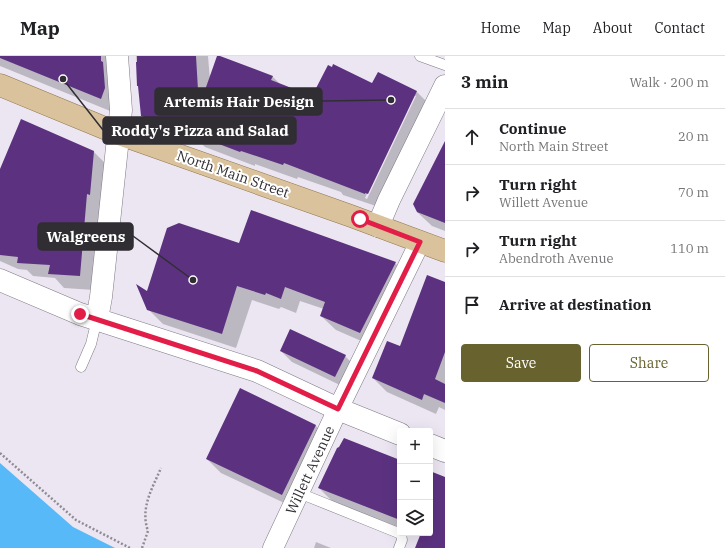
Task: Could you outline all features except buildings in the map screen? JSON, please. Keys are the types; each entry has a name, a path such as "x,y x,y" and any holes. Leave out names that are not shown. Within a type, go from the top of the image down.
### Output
{"main road":[{"name":"North Main Street","path":"0,85 119,134 445,251"}],"street":[{"path":"97,319 101,297 119,134 121,101 117,56"},
{"path":"378,226 389,200 445,86"},
{"name":"Willett Avenue","path":"273,548 338,409 420,242"},
{"path":"0,280 74,312 257,371 338,409 397,433"},
{"path":"433,446 445,451"}],"lane":[{"path":"420,56 445,65"},
{"path":"81,366 91,344 97,319"},
{"path":"299,493 401,534 402,540 399,548"}],"path":[{"path":"0,453 76,520 130,548"},
{"path":"142,548 148,531 144,521 146,506 161,468"}],"water":[{"path":"0,463 73,527 115,548 0,548"}],"place":[{"name":"Roddy's Pizza and Salad","path":"63,79"},
{"name":"Artemis Hair Design","path":"391,100"},
{"name":"Walgreens","path":"193,280"}],"route":[{"path":"80,314 257,371 338,409 420,242 360,219"}]}
